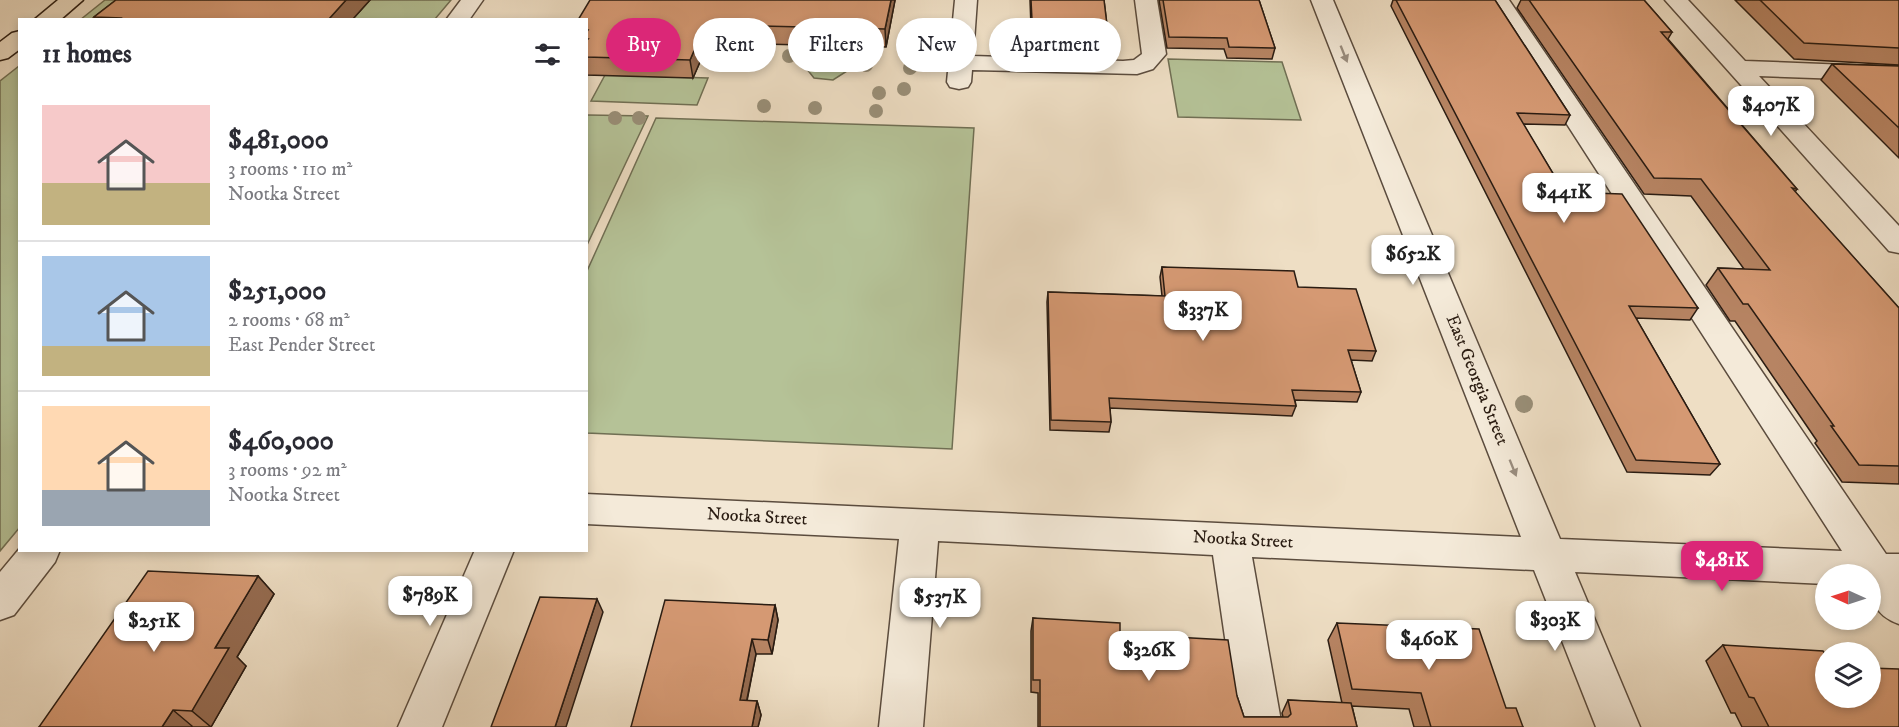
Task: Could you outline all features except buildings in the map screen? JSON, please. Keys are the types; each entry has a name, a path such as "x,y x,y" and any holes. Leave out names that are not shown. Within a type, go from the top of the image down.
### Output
{"main road":[{"path":"48,18 72,0"},
{"path":"0,53 18,40"}],"street":[{"path":"458,18 472,0"},
{"path":"966,0 959,73 1123,68 1144,65 1154,54 1146,0"},
{"name":"East Georgia Street","path":"1322,0 1618,727"},
{"path":"1498,0 1887,571 1899,606"},
{"path":"1676,0 1899,244"},
{"path":"1739,68 1899,74"},
{"name":"Nootka Street","path":"588,509 1887,571"},
{"path":"901,727 920,525"},
{"path":"1230,540 1260,727"},
{"path":"0,602 39,552"},
{"path":"420,727 494,552"}],"green space":[{"path":"105,0 451,0 436,18 82,18"},
{"path":"1168,59 1282,62 1301,120 1178,117"},
{"path":"18,67 18,529 0,551 0,81"},
{"path":"809,72 845,72 833,80 814,78"},
{"path":"605,75 708,78 697,105 591,101"},
{"path":"588,115 648,116 588,243"},
{"path":"656,118 974,128 952,449 588,433 588,269"}]}
